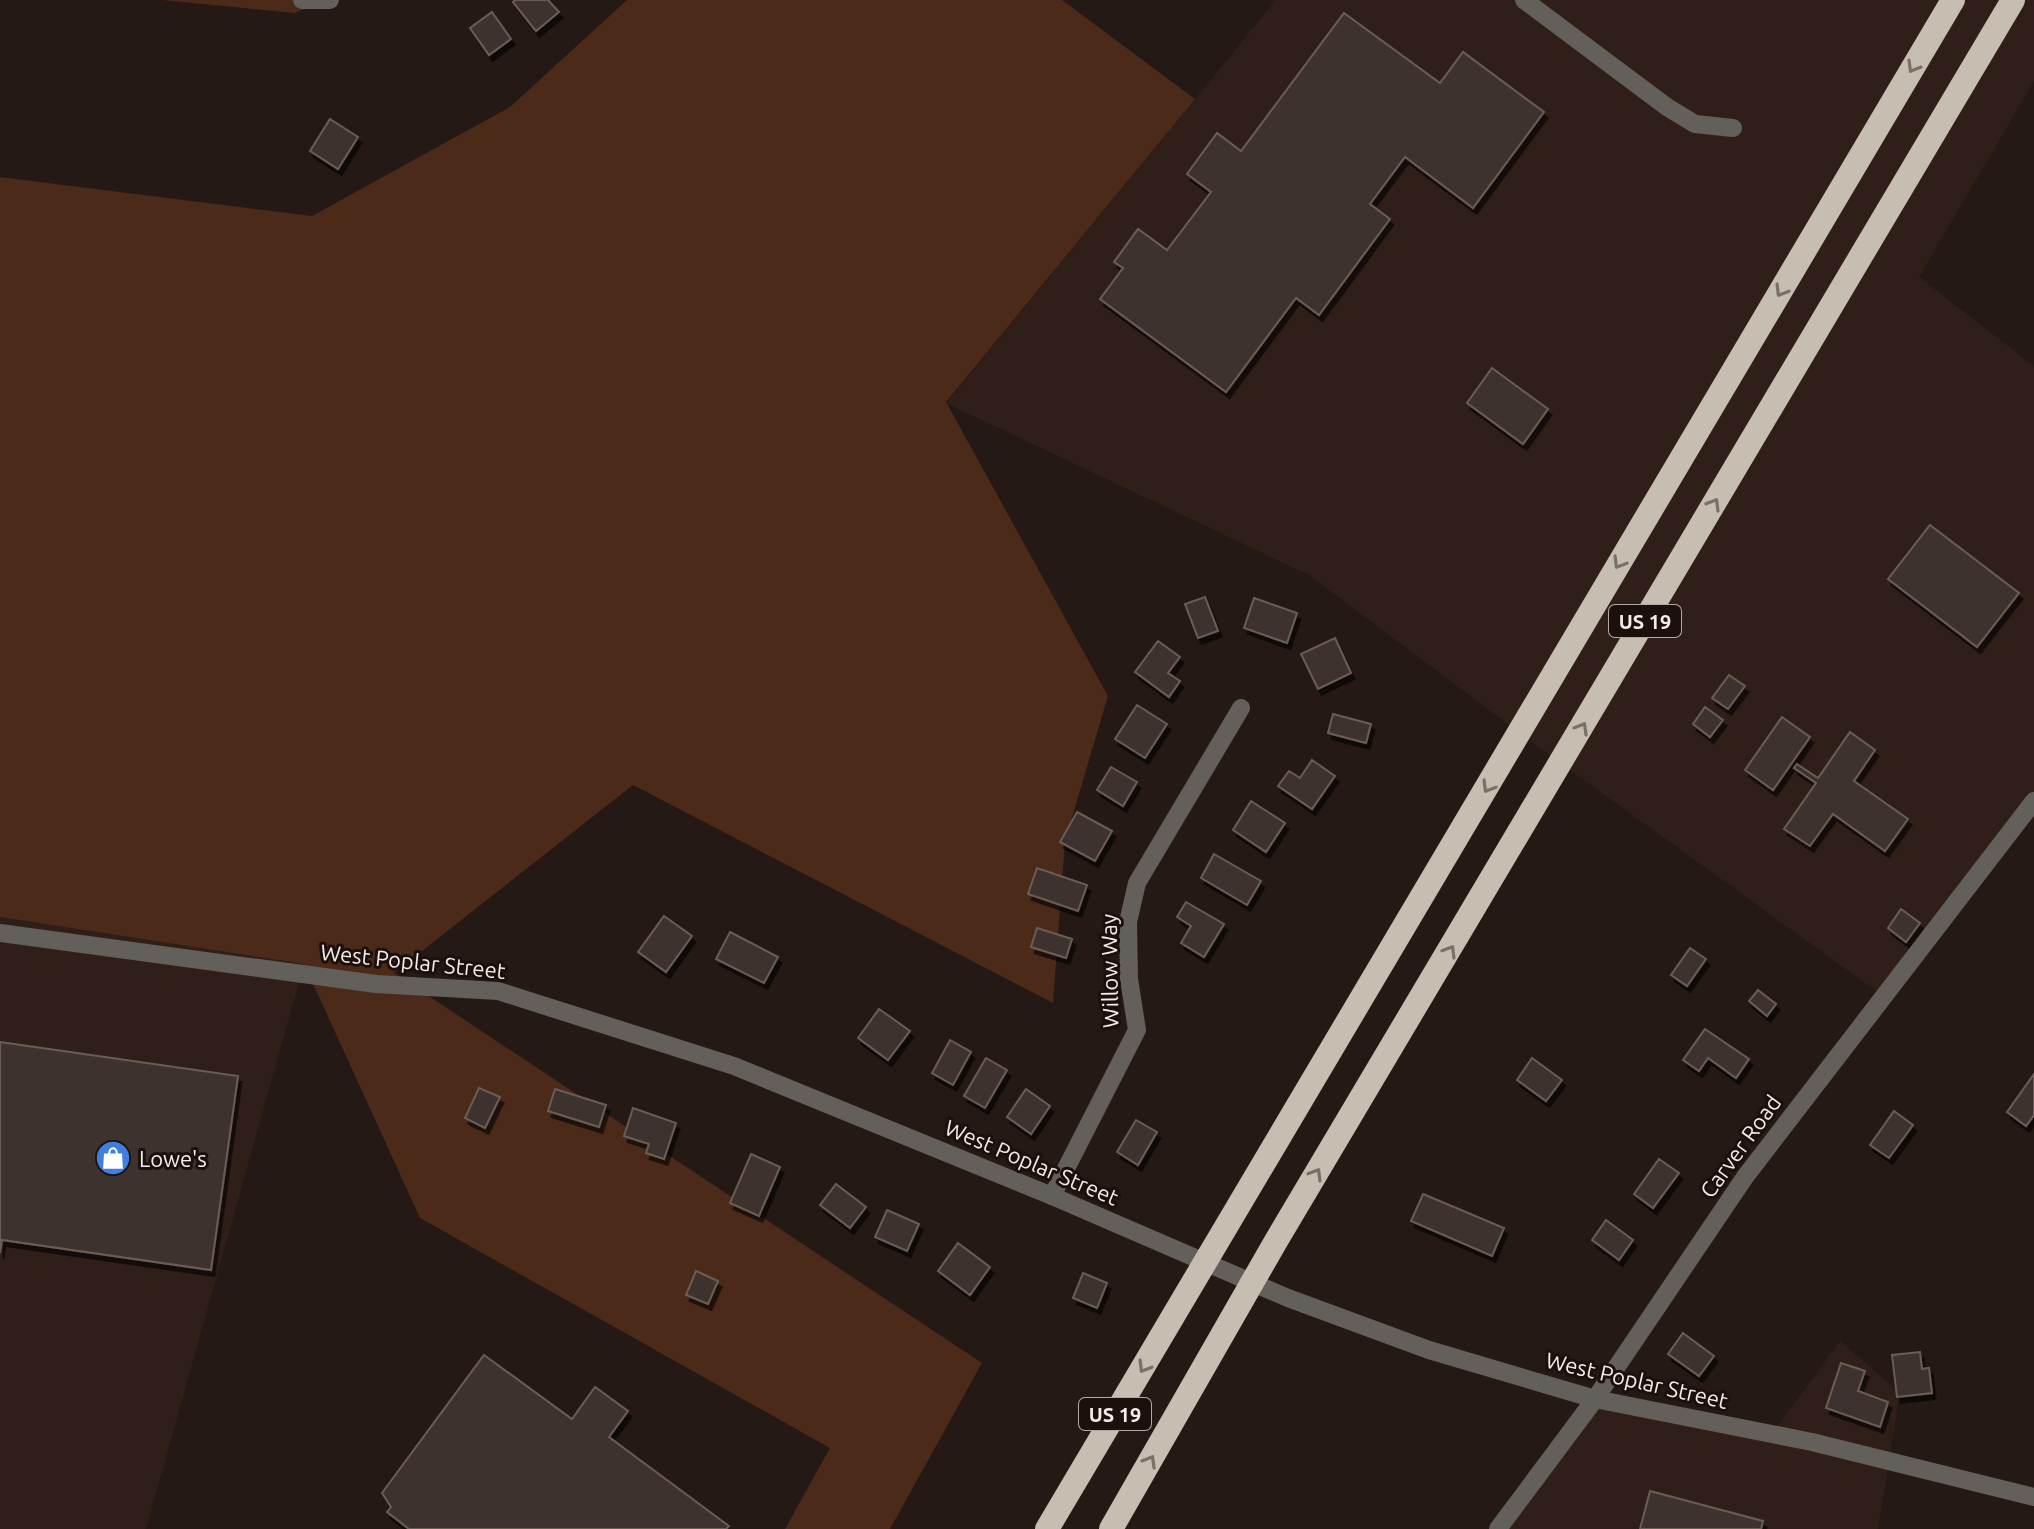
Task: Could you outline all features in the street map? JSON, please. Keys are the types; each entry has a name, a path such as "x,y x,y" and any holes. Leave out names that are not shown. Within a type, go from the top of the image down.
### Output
{"highway":[{"name":"US 19","path":"1047,1529 1953,0"},
{"name":"US 19","path":"1111,1528 1276,1241 2013,0"}],"street":[{"path":"302,0 330,0"},
{"path":"1524,0 1676,113 1695,124 1733,128"},
{"name":"Willow Way","path":"1052,1196 1137,1030 1129,979 1128,922 1137,883 1241,708"},
{"name":"Carver Road","path":"1498,1529 1595,1399 1745,1177 2034,801"},
{"name":"West Poplar Street","path":"0,933 376,984 498,991 694,1051 1052,1196 1288,1298 1429,1350 1595,1399 1812,1442 2034,1497"}],"shaded area":[{"path":"163,0 325,0 295,13"},
{"path":"627,0 1062,0 1195,99 946,402 1108,696 1065,841 1053,1003 633,785 394,973 982,1363 890,1529 785,1529 830,1448 420,1218 304,964 0,917 0,177 312,216 510,107"},
{"path":"1276,0 2034,0 2034,81 1919,277 2034,366 2034,796 1883,996 1541,749 1309,575 946,403"},
{"path":"0,917 304,964 146,1529 0,1529"},
{"path":"1840,1341 1900,1393 1878,1529 1500,1529 1598,1407 1772,1433"}],"building":[{"path":"548,0 559,12 536,31 513,2"},
{"path":"492,12 511,39 489,55 470,28"},
{"path":"1344,13 1440,83 1463,52 1544,112 1473,208 1405,157 1370,204 1390,219 1319,315 1296,298 1226,392 1100,299 1123,268 1114,262 1138,229 1167,250 1211,192 1187,174 1217,133 1241,151"},
{"path":"330,119 358,137 338,169 310,151"},
{"path":"1492,368 1548,409 1523,444 1467,403"},
{"path":"1930,525 2019,593 1977,647 1888,579"},
{"path":"1205,597 1218,631 1198,638 1185,604"},
{"path":"1254,598 1297,613 1287,643 1244,628"},
{"path":"1335,638 1351,673 1318,689 1301,654"},
{"path":"1158,641 1180,657 1168,673 1180,681 1169,697 1135,672"},
{"path":"1729,675 1745,686 1728,709 1712,698"},
{"path":"1137,705 1167,724 1145,758 1115,739"},
{"path":"1705,707 1723,720 1710,737 1693,724"},
{"path":"1333,714 1371,724 1366,743 1328,733"},
{"path":"1782,717 1810,737 1773,790 1745,770"},
{"path":"1850,732 1875,750 1854,781 1908,819 1885,851 1833,814 1810,846 1784,829 1816,783 1794,768 1797,764 1818,778"},
{"path":"1312,760 1335,776 1312,809 1278,786 1289,771 1300,778"},
{"path":"1111,767 1137,782 1123,806 1097,790"},
{"path":"1251,801 1285,823 1266,852 1233,830"},
{"path":"1077,812 1112,831 1095,861 1060,842"},
{"path":"1214,854 1261,881 1247,905 1201,878"},
{"path":"1037,868 1087,885 1078,911 1028,894"},
{"path":"1186,902 1224,924 1204,957 1181,943 1191,926 1177,917"},
{"path":"1901,909 1920,923 1906,942 1888,928"},
{"path":"664,916 692,936 666,972 638,952"},
{"path":"1037,928 1072,939 1066,958 1031,947"},
{"path":"730,932 778,957 764,983 716,959"},
{"path":"1690,948 1706,959 1687,986 1671,975"},
{"path":"1758,990 1776,1004 1767,1016 1749,1001"},
{"path":"879,1009 910,1031 888,1060 858,1038"},
{"path":"1705,1029 1749,1059 1736,1078 1708,1058 1699,1071 1683,1060"},
{"path":"950,1040 971,1052 953,1085 932,1073"},
{"name":"Lowe's","path":"0,1042 238,1076 211,1270 2,1240 0,1253"},
{"path":"986,1058 1007,1070 985,1108 964,1096"},
{"path":"1532,1058 1562,1080 1546,1101 1517,1080"},
{"path":"2034,1074 2034,1115 2026,1126 2007,1112"},
{"path":"479,1088 500,1097 485,1128 465,1118"},
{"path":"555,1089 606,1105 599,1127 548,1111"},
{"path":"1026,1089 1050,1106 1031,1134 1007,1117"},
{"path":"633,1108 676,1123 664,1159 646,1153 649,1144 624,1136"},
{"path":"1894,1111 1913,1125 1889,1158 1870,1145"},
{"path":"1136,1120 1157,1132 1138,1165 1117,1152"},
{"path":"751,1154 780,1167 759,1216 730,1203"},
{"path":"1659,1159 1679,1173 1653,1208 1634,1194"},
{"path":"836,1184 866,1207 850,1228 820,1205"},
{"path":"1423,1194 1504,1228 1492,1256 1411,1221"},
{"path":"887,1210 919,1224 907,1251 875,1237"},
{"path":"1606,1220 1633,1240 1619,1260 1592,1240"},
{"path":"958,1243 990,1267 970,1295 938,1271"},
{"path":"696,1271 718,1281 708,1304 686,1295"},
{"path":"1083,1273 1107,1283 1097,1308 1073,1298"},
{"path":"1683,1333 1714,1356 1699,1376 1668,1354"},
{"path":"1920,1352 1922,1369 1929,1368 1932,1393 1897,1397 1892,1355"},
{"path":"484,1355 572,1419 595,1387 628,1411 609,1437 729,1526 726,1529 409,1529 387,1512 391,1507 382,1493"},
{"path":"1841,1363 1865,1371 1858,1391 1888,1402 1880,1427 1826,1408"},
{"path":"1650,1491 1763,1521 1761,1529 1640,1529"}],"place":[{"name":"Lowe's","path":"113,1158"}]}
